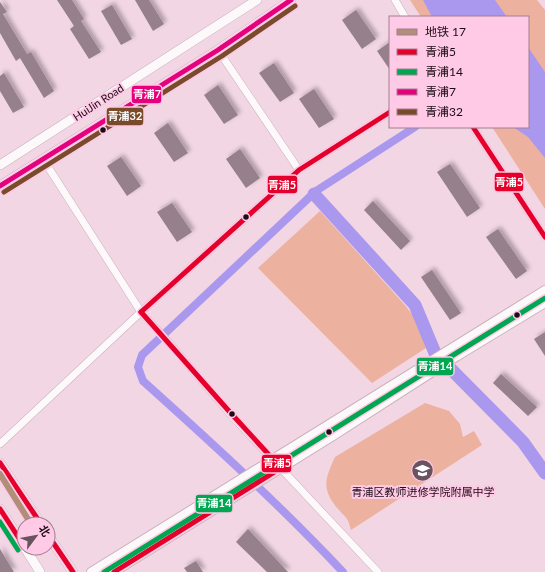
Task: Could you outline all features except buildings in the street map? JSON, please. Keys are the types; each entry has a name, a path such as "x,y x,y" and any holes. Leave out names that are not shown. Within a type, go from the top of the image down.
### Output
{"main road":[{"name":"HuiJin Road","path":"0,165 257,0"},
{"name":"HuiJin Road","path":"0,186 218,50 290,0"},
{"path":"0,462 36,516"},
{"path":"0,508 16,534"},
{"path":"56,547 73,572"},
{"path":"30,556 40,572"}],"street":[{"path":"395,0 404,16"},
{"path":"218,50 299,170"},
{"path":"0,444 141,312 299,170 389,113"},
{"path":"474,128 545,237"},
{"path":"43,159 141,312 272,460 378,572"},
{"path":"91,572 545,290"},
{"path":"114,572 545,302"}],"shaded area":[{"path":"410,0 537,0 545,10 545,209 493,128 529,128 529,16 420,16"},
{"path":"423,0 495,0 506,16 431,16"},
{"path":"529,48 545,72 545,158 528,137 514,128 529,128"},
{"path":"320,211 415,318 426,348 372,383 258,268"},
{"path":"425,403 449,411 460,424 463,437 474,431 482,445 351,530 348,520 333,502 327,490 327,478 335,457"}],"waterway":[{"path":"343,572 270,498 143,381 138,367 142,355 316,191 413,128"},
{"path":"314,194 415,305 435,353 523,442 545,473"}],"metro line":[{"name":"17","path":"0,474 26,516"}],"transit line":[{"name":"青浦7","path":"0,186 218,50 291,0"},
{"name":"青浦32","path":"4,192 222,56 295,6"},
{"name":"青浦5","path":"141,312 299,170 389,113"},
{"name":"青浦5","path":"474,128 545,237"},
{"name":"青浦14","path":"104,572 545,298"},
{"name":"青浦5","path":"114,572 281,468 141,312"},
{"name":"青浦5","path":"0,463 36,516"},
{"name":"青浦14","path":"0,476 28,516"},
{"name":"青浦5","path":"0,509 16,534"},
{"name":"青浦14","path":"0,522 16,547"},
{"name":"青浦5","path":"56,547 73,572"}],"place":[{"name":"青浦区教师进修学院附属中学","path":"423,471"}]}
